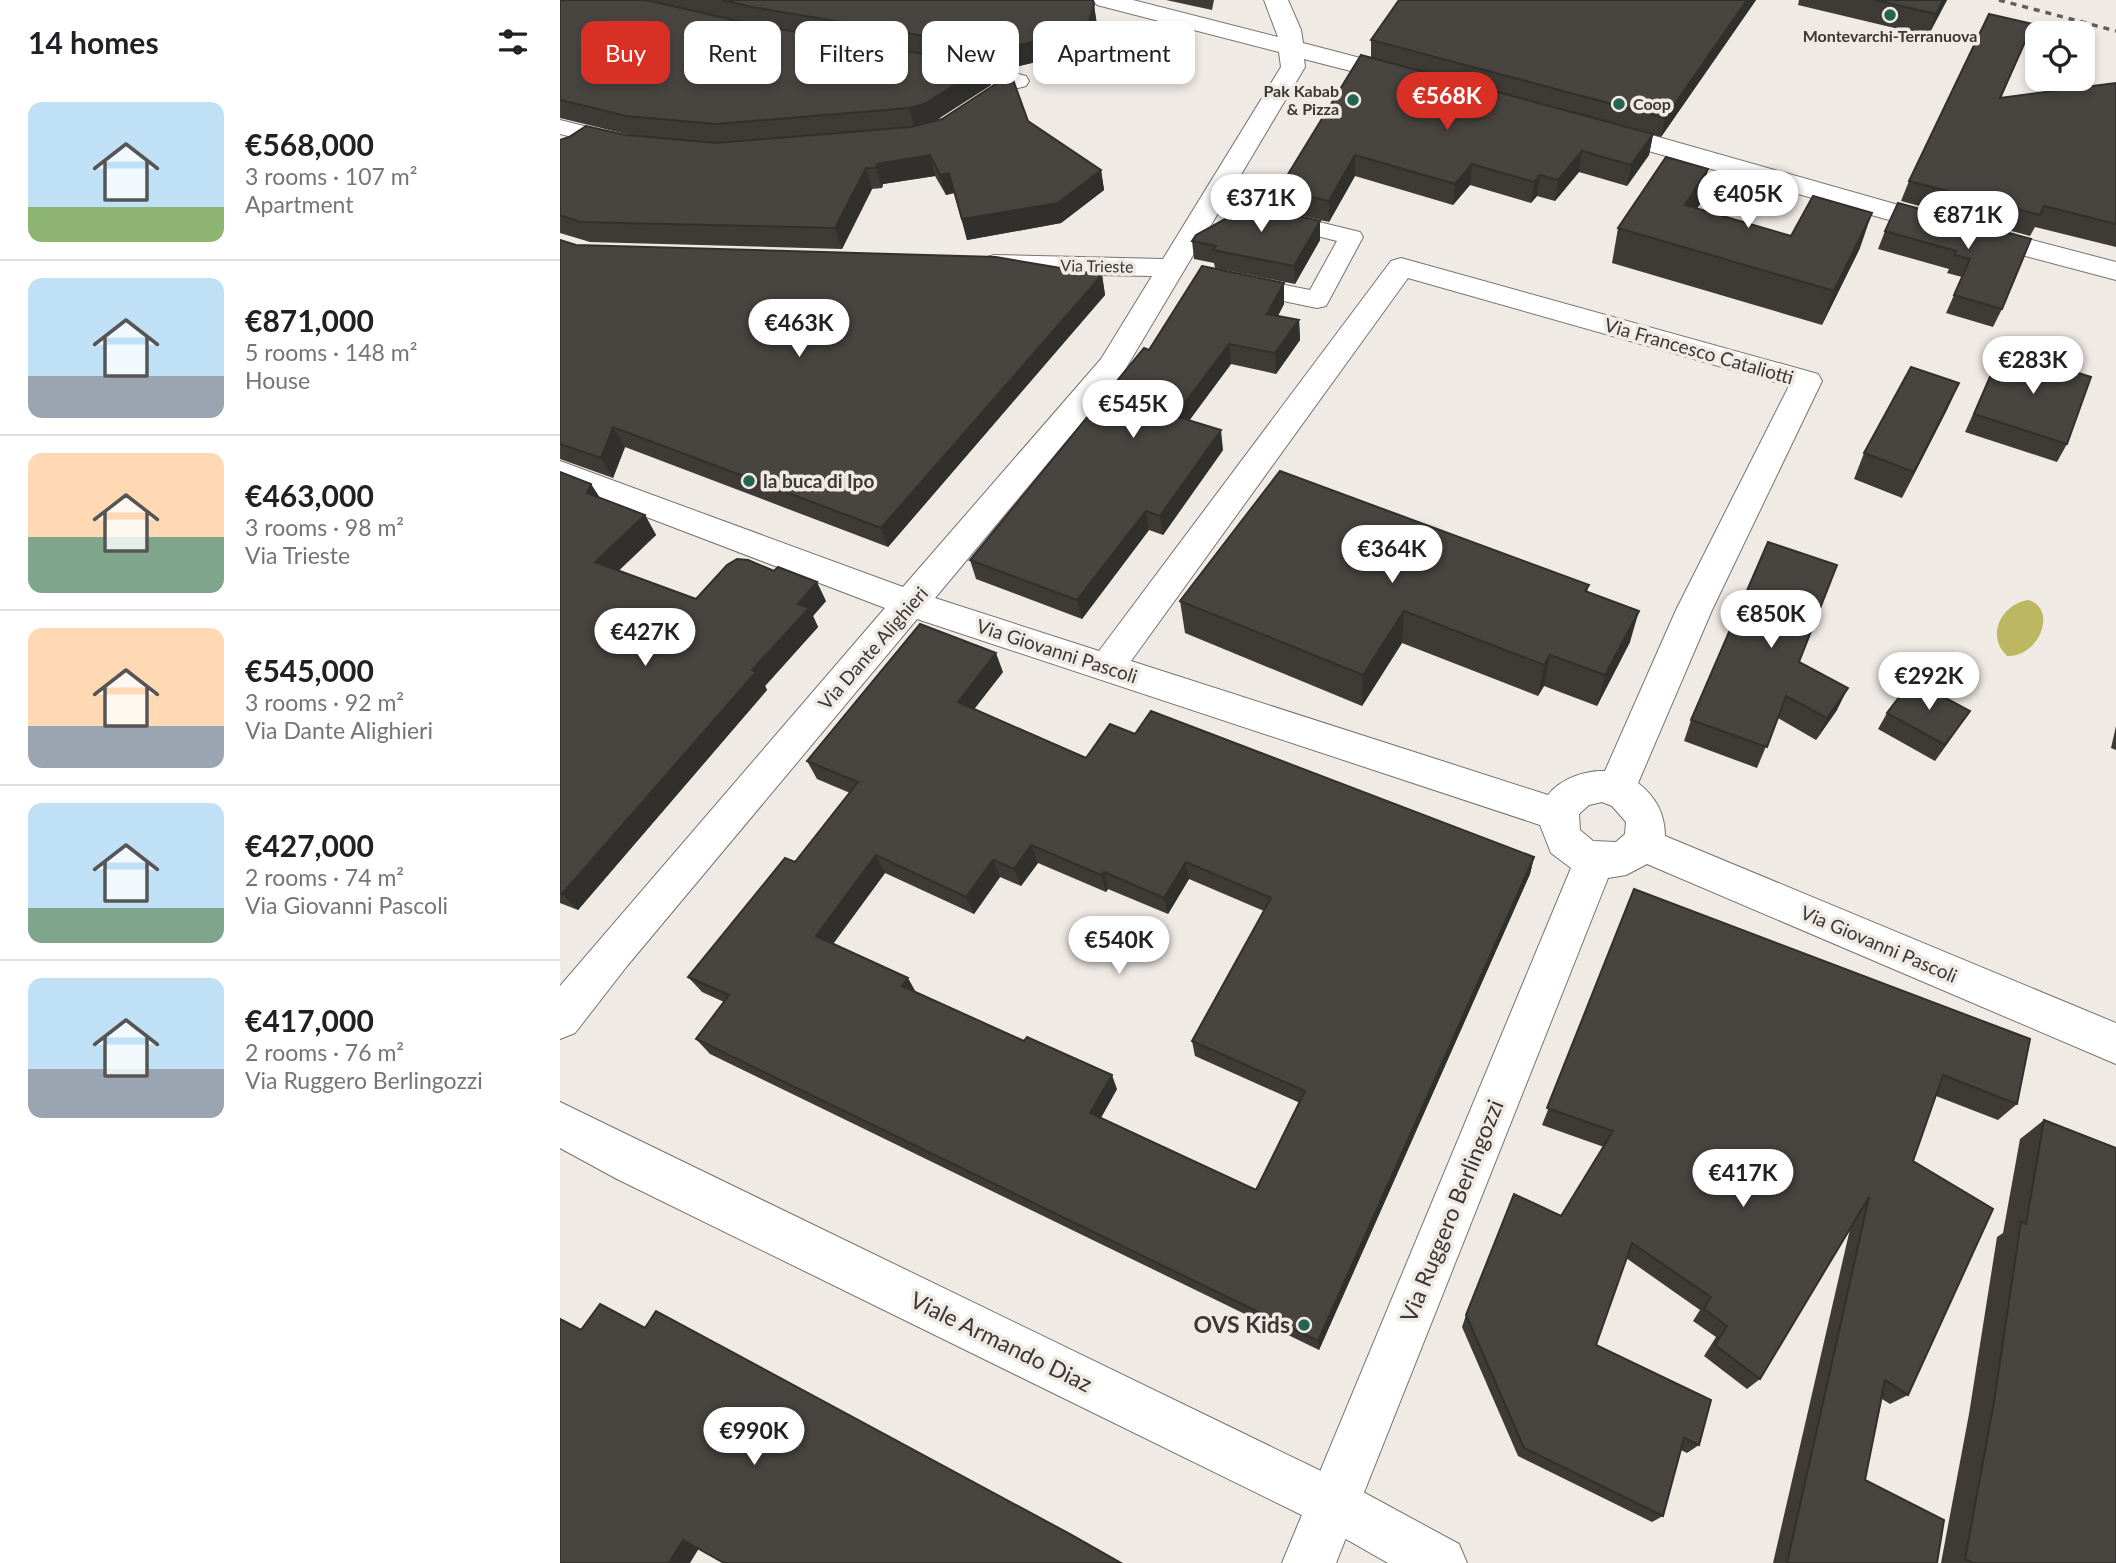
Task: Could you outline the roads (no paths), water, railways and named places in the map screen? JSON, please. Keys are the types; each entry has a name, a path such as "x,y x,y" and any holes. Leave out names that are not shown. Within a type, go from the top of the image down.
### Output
{"street":[{"path":"1105,0 1427,83"},
{"path":"1276,0 1293,48"},
{"name":"Via Dante Alighieri","path":"560,1019 612,953 1112,366 1293,67 1293,48"},
{"path":"988,102 1014,84"},
{"path":"1580,124 1892,212 2116,271"},
{"path":"560,127 648,147"},
{"path":"560,154 590,134"},
{"path":"1213,278 1317,300 1351,237 1253,214"},
{"name":"Via Trieste","path":"974,264 1173,268"},
{"name":"Via Francesco Cataliotti","path":"1107,667 1401,267 1807,381 1694,610 1616,789"},
{"name":"Via Giovanni Pascoli","path":"560,472 911,604 1558,815"},
{"path":"1603,786 1616,789 1637,803 1643,813 1647,823 1642,844 1622,859 1595,859 1582,855 1563,837 1558,815 1562,805 1578,790 1603,786"},
{"name":"Via Giovanni Pascoli","path":"1642,844 2116,1044"},
{"name":"Via Ruggero Berlingozzi","path":"1309,1563 1595,859"},
{"name":"Viale Armando Diaz","path":"560,1124 633,1163 1334,1504 1440,1563"}],"railway":[{"path":"1999,0 2116,31"}],"place":[{"name":"Montevarchi-Terranuova","path":"1890,15"},
{"name":"Pak Kabab & Pizza","path":"1353,100"},
{"name":"Coop","path":"1619,104"},
{"name":"la buca di Ipo","path":"749,481"},
{"name":"OVS Kids","path":"1304,1325"}]}
